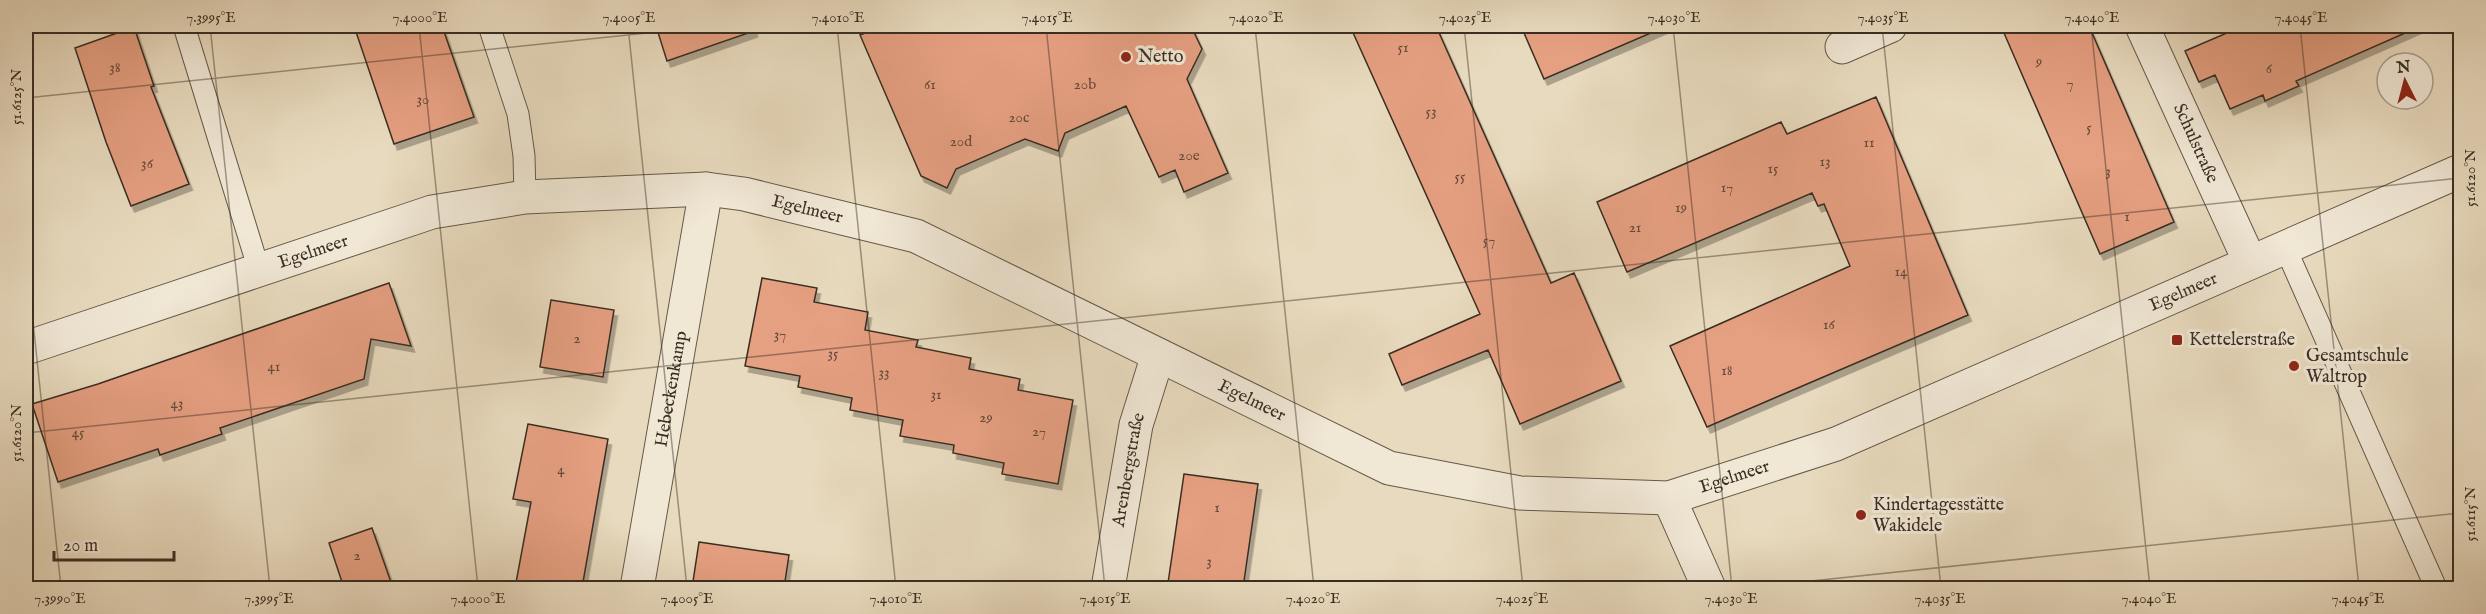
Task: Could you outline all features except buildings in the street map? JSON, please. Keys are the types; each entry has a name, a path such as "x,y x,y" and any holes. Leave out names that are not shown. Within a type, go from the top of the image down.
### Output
{"street":[{"path":"1842,46 1890,26"},
{"name":"Schulstraße","path":"2142,26 2250,262"},
{"name":"Egelmeer","path":"26,348 432,212 525,197 706,189 744,194 916,236 1389,468 1520,493 1669,498 1836,444 2460,171"},
{"name":"Hebeckenkamp","path":"637,588 706,189"},
{"name":"Arenbergstraße","path":"1108,588 1136,425 1158,355"},
{"path":"1669,498 1709,588"}],"lane":[{"path":"184,26 259,270"},
{"path":"489,26 518,114 524,156 525,197"},
{"path":"2285,247 2436,588"}],"place":[{"name":"Netto","path":"1126,57"},
{"name":"Kettelerstraße","path":"2177,340"},
{"name":"Gesamtschule Waltrop","path":"2294,366"},
{"name":"Kindertagesstätte Wakidele","path":"1861,515"}]}
